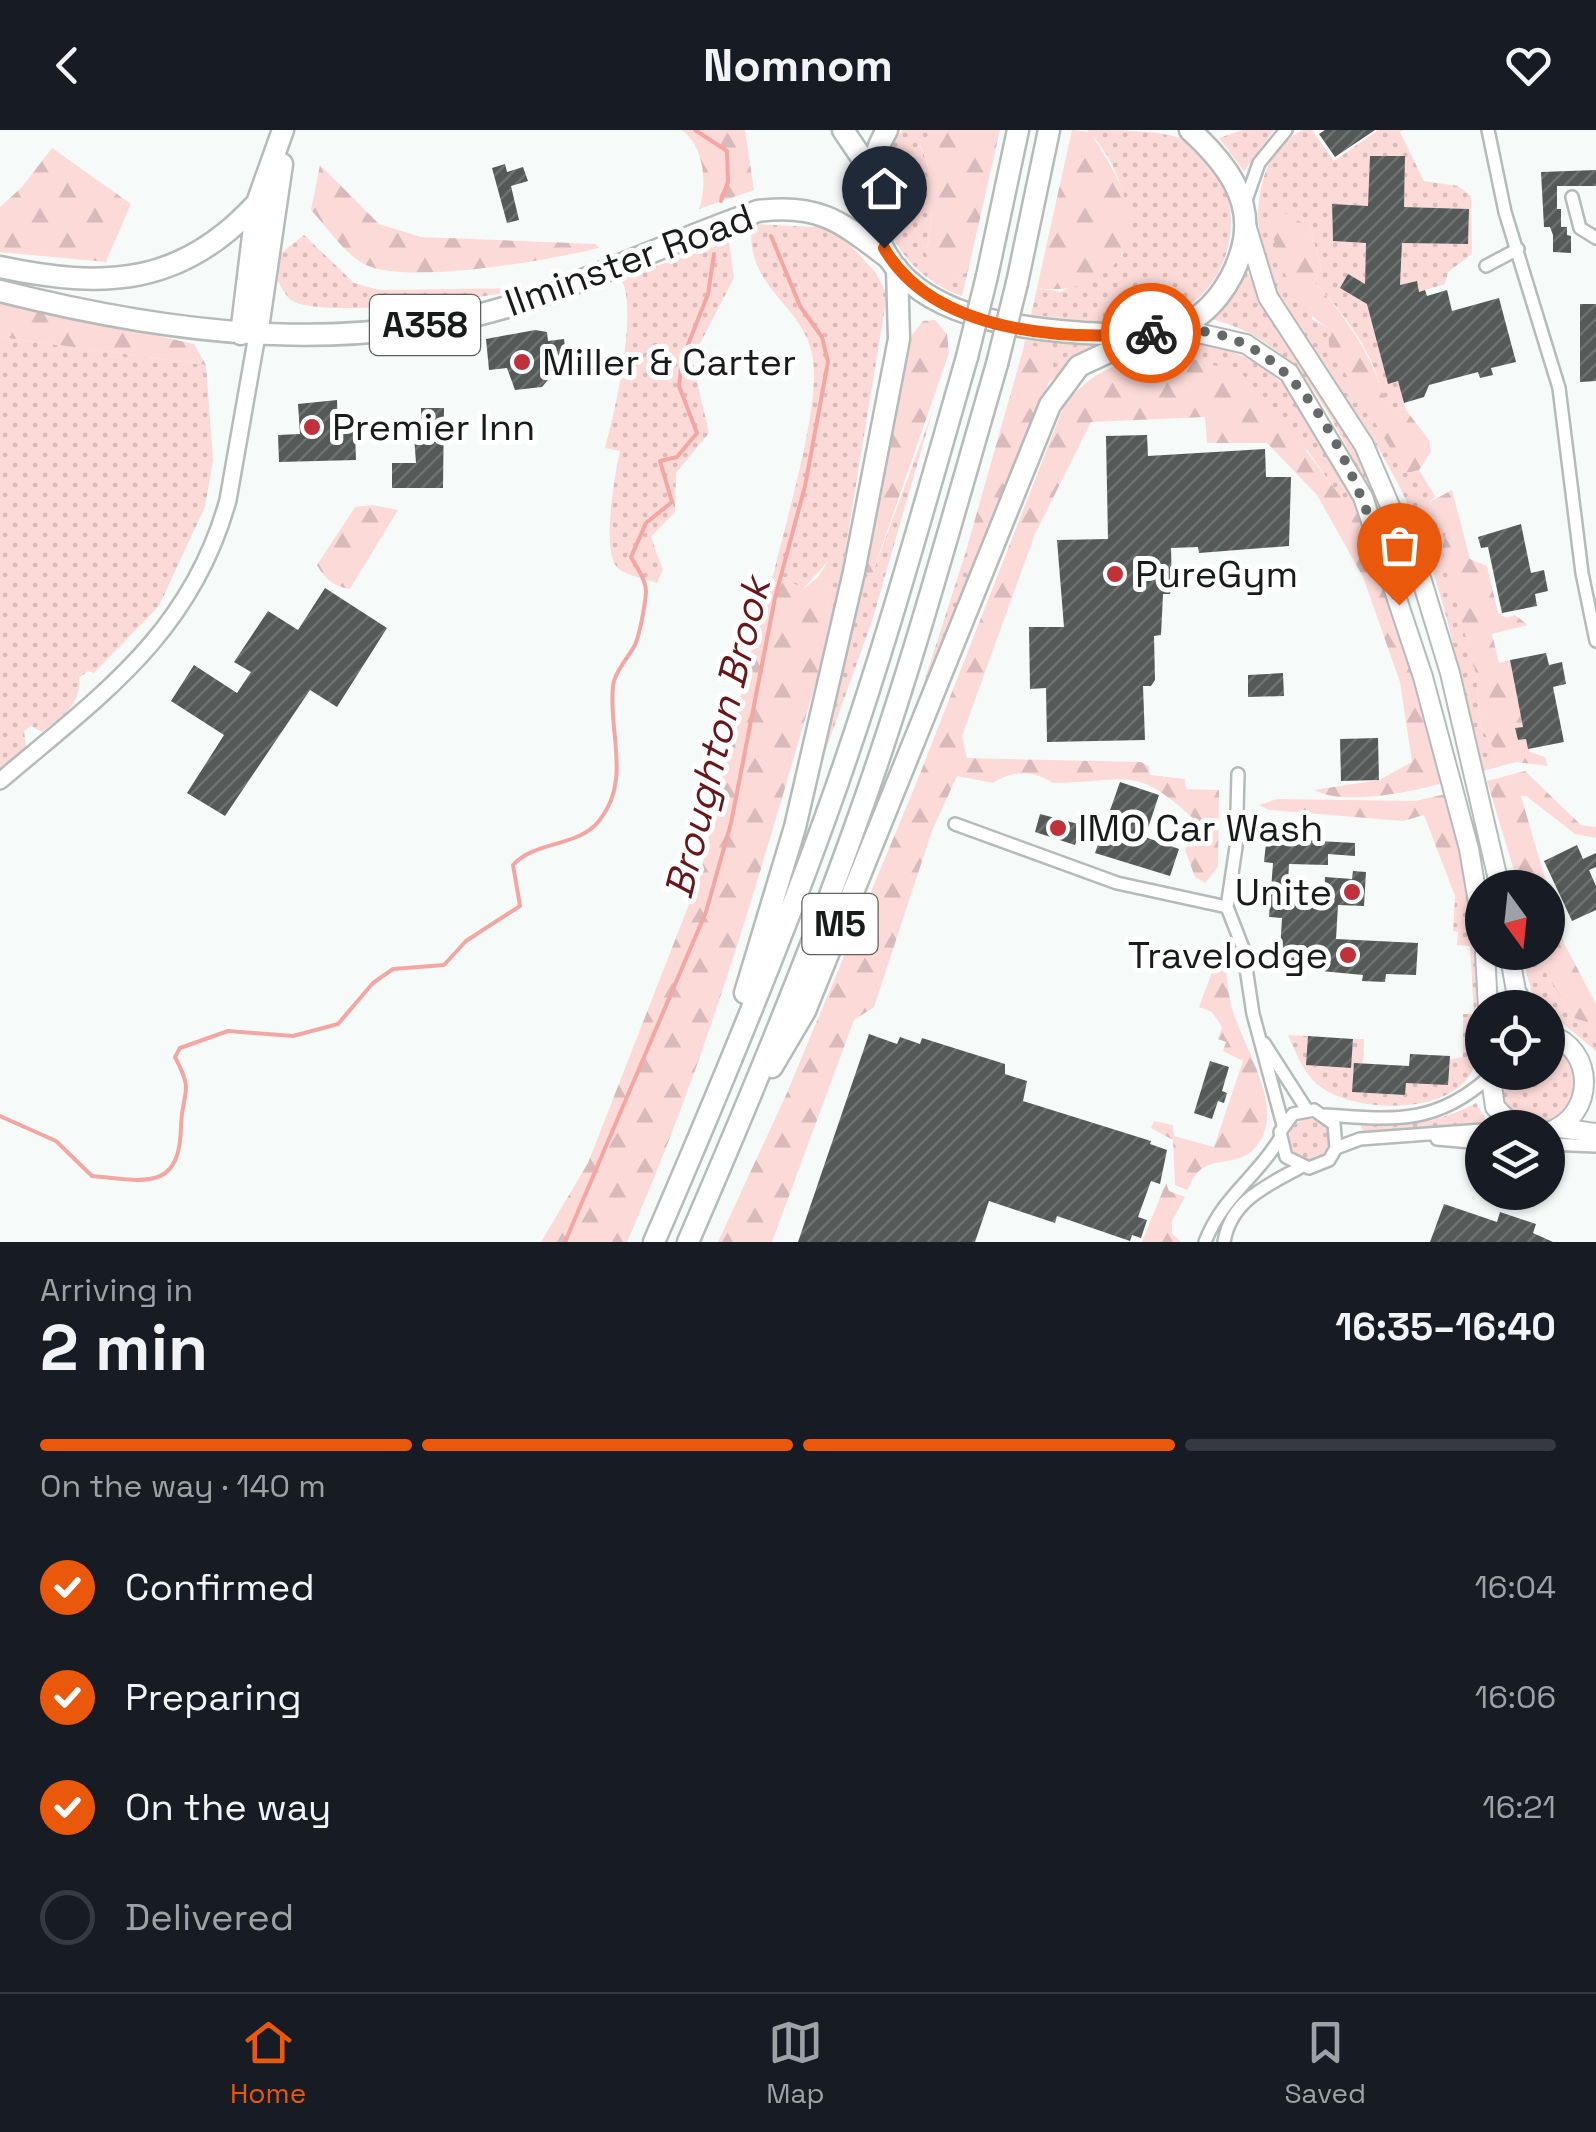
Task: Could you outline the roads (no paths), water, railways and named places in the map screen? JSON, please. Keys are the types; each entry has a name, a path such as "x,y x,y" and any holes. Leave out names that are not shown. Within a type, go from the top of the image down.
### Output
{"highway":[{"path":"0,267 84,281 134,278 196,255 239,222 256,202 286,130"},
{"path":"249,334 286,130"},
{"path":"843,130 870,170"},
{"path":"887,130 870,170 874,226 894,264"},
{"name":"M5","path":"654,1242 714,1104 827,814 898,594 967,357 1018,130"},
{"name":"M5","path":"688,1242 742,1119 889,728 997,364 1049,130"},
{"path":"1147,334 1176,328 1214,302 1239,262 1245,216 1226,167 1190,130"},
{"path":"249,334 256,202"},
{"name":"Ilminster Road","path":"0,290 154,323 249,334 367,334 455,319 544,295 732,220 785,208 822,212 932,297 982,319 1039,330 1147,334"},
{"name":"M5","path":"714,1104 796,827 846,607 899,338 894,264"},
{"name":"M5","path":"742,1119 805,1011 1050,405 1079,366 1147,334"}],"main road":[{"path":"1245,216 1268,297 1364,445 1422,581 1450,673 1496,870"},
{"path":"1176,328 1246,344 1289,372 1363,496 1423,677 1473,870"},
{"path":"1565,1041 1596,1071"},
{"path":"1565,1123 1577,1115 1587,1096 1588,1075 1580,1055"},
{"path":"1565,1131 1596,1133"}],"street":[{"path":"1245,216 1259,163 1286,130"},
{"path":"1488,130 1559,388 1570,488 1596,641"},
{"path":"1572,198 1580,228 1596,238"},
{"path":"1486,266 1518,250"},
{"path":"0,781 132,666 182,610 221,527 236,466 248,387 249,334"},
{"path":"1205,1242 1226,1200 1265,1163 1280,1140 1283,1125 1264,1043 1253,1014 1242,948 1227,906 1236,847 1238,774"},
{"path":"955,824 1117,883 1227,906"},
{"path":"1264,1043 1307,1110"},
{"path":"1283,1125 1293,1114 1307,1110 1326,1115 1430,1114 1462,1101 1474,1090"},
{"path":"1326,1115 1336,1130 1336,1148"},
{"path":"1423,1137 1465,1132"},
{"path":"1224,1242 1235,1212 1255,1192 1302,1167 1322,1164 1336,1148 1376,1136 1465,1142"},
{"path":"1280,1140 1286,1157 1302,1167"},
{"path":"1565,1145 1596,1146"}],"waterway":[{"path":"695,130 727,151 728,182 721,201"},
{"name":"Broughton Brook","path":"565,1242 706,912 731,823 775,598 805,486 828,362 822,337 800,306 771,236"},
{"path":"0,1116 56,1141 92,1176 156,1178 174,1162 179,1147 186,1092 175,1057 180,1048 228,1031 293,1036 338,1024 373,983 393,969 444,965 466,941 520,906 513,865 522,857 580,836 599,821 609,805 617,773 614,680 635,645 646,592 631,557 646,523 672,502 660,461 677,457 697,433 679,386 682,360 708,294 714,254"}],"place":[{"name":"Miller & Carter","path":"522,362"},
{"name":"Premier Inn","path":"312,427"},
{"name":"PureGym","path":"1115,574"},
{"name":"IMO Car Wash","path":"1058,828"},
{"name":"Unite","path":"1352,892"},
{"name":"Travelodge","path":"1348,955"}]}
